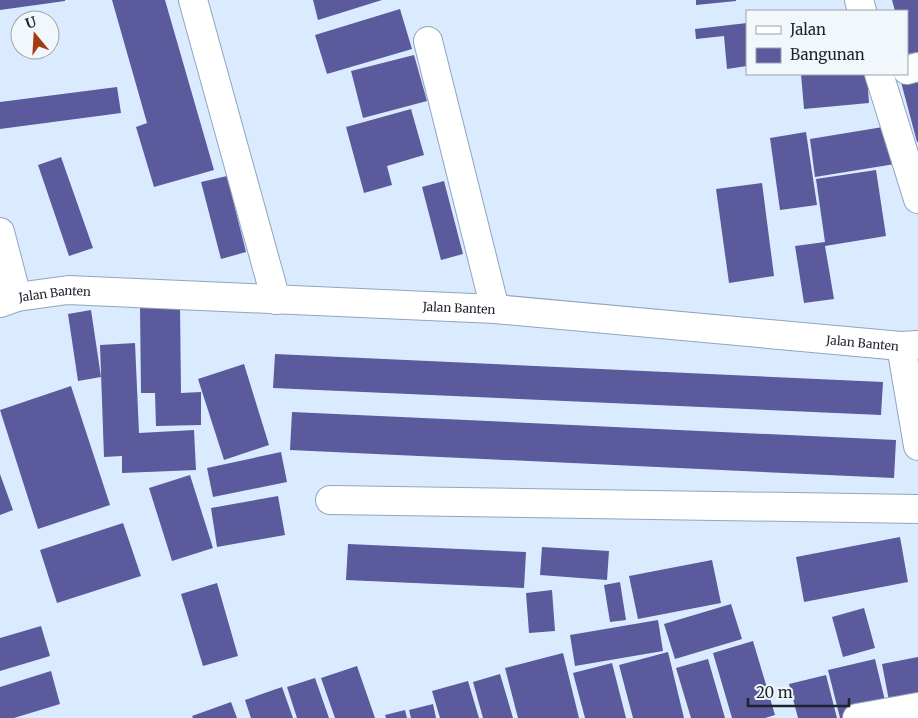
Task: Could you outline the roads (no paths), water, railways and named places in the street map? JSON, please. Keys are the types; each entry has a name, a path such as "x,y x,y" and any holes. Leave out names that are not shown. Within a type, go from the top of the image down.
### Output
{"street":[{"path":"193,0 276,300"},
{"path":"428,41 495,309"},
{"path":"882,75 918,199"},
{"path":"0,232 9,300"},
{"name":"Jalan Banten","path":"9,300 68,290 495,309 909,345"},
{"path":"909,345 918,446"},
{"path":"330,500 918,509"},
{"path":"857,718 918,707"}]}
